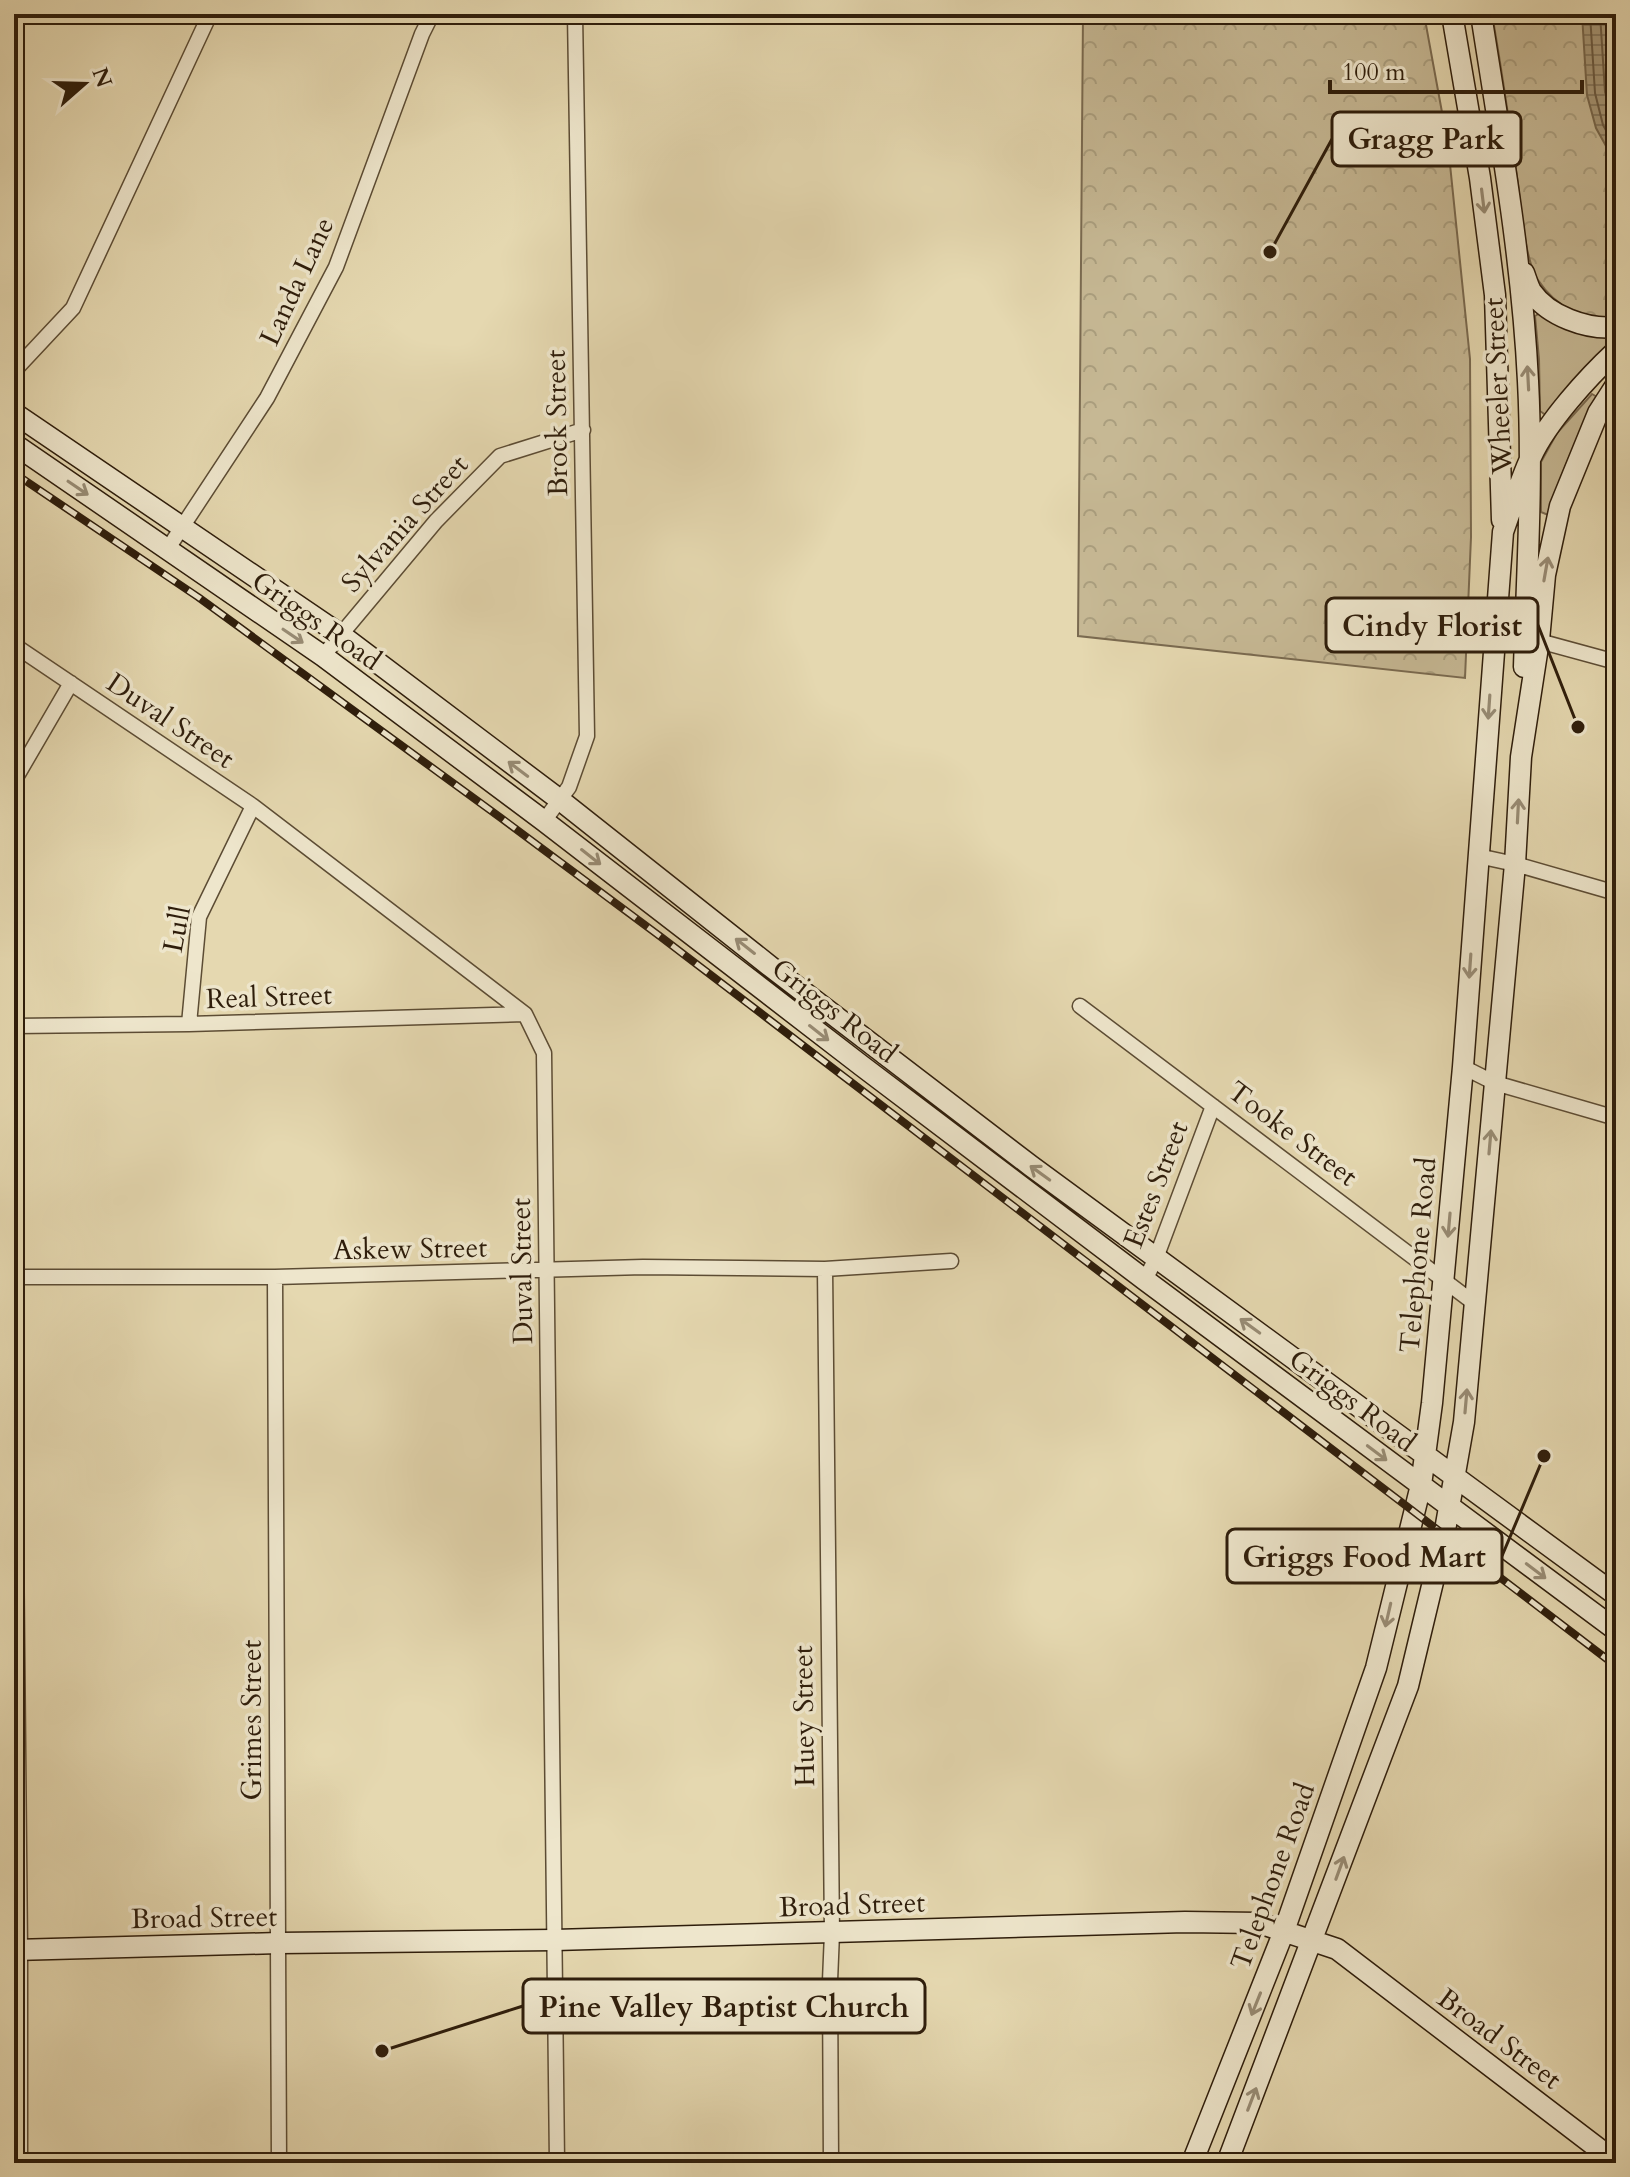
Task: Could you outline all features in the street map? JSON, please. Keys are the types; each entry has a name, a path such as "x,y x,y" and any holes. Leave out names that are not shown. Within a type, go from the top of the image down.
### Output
{"main road":[{"name":"Wheeler Street","path":"1452,14 1480,178 1495,295 1503,532"},
{"name":"Wheeler Street","path":"1481,14 1517,254 1528,380 1532,638"},
{"path":"1517,254 1531,291 1553,312 1586,325 1616,327"},
{"name":"Telephone Road","path":"1192,2163 1284,1931 1376,1668 1421,1485 1463,1067 1503,532 1531,456 1546,430 1616,351"},
{"path":"1227,2163 1408,1686 1451,1507 1464,1422 1515,864 1532,638 1560,506 1598,413 1616,385"},
{"name":"Griggs Road","path":"14,413 341,635 560,800 1018,1157 1616,1595"},
{"name":"Griggs Road","path":"14,444 323,656 1145,1280 1616,1630"},
{"name":"Broad Street","path":"17,1950 555,1940 1185,1922 1259,1923 1337,1949 1616,2162"}],"street":[{"path":"14,371 73,308 210,14"},
{"name":"Landa Lane","path":"167,550 267,398 336,267 432,14"},
{"name":"Brock Street","path":"544,821 569,787 587,736 575,14"},
{"name":"Sylvania Street","path":"323,656 436,521 500,456 583,430"},
{"path":"1495,629 1616,662"},
{"name":"Duval Street","path":"14,645 253,806 525,1014 544,1053 557,2163"},
{"path":"14,781 71,683"},
{"name":"Lull","path":"189,1024 199,917 253,806"},
{"path":"1478,856 1616,893"},
{"name":"Tooke Street","path":"1080,1006 1474,1303"},
{"name":"Real Street","path":"14,1026 525,1014"},
{"path":"1463,1067 1495,1083 1616,1118"},
{"name":"Estes Street","path":"1145,1280 1213,1106"},
{"name":"Askew Street","path":"14,1277 275,1277 643,1267 825,1269 951,1261"},
{"name":"Huey Street","path":"825,1269 832,1933 831,2163"},
{"name":"Grimes Street","path":"275,1277 279,2163"},
{"path":"14,1336 20,2163"}],"green space":[{"path":"1083,14 1424,14 1448,145 1470,359 1471,537 1465,678 1078,636"},
{"path":"1492,14 1616,14 1616,318 1593,318 1572,311 1553,298 1534,271 1524,234"},
{"path":"1542,312 1574,330 1610,336 1613,344 1547,416 1540,411 1535,316"},
{"path":"1592,394 1599,398 1570,455 1548,515 1541,512 1541,462 1557,433"}],"water":[{"path":"1582,14 1616,14 1616,164 1596,128 1587,95"}],"railway":[{"path":"14,473 198,597 661,937 1616,1666"}],"place":[{"name":"Gragg Park","path":"1270,252"},
{"name":"Cindy Florist","path":"1578,727"},
{"name":"Griggs Food Mart","path":"1544,1456"},
{"name":"Pine Valley Baptist Church","path":"382,2051"}]}
